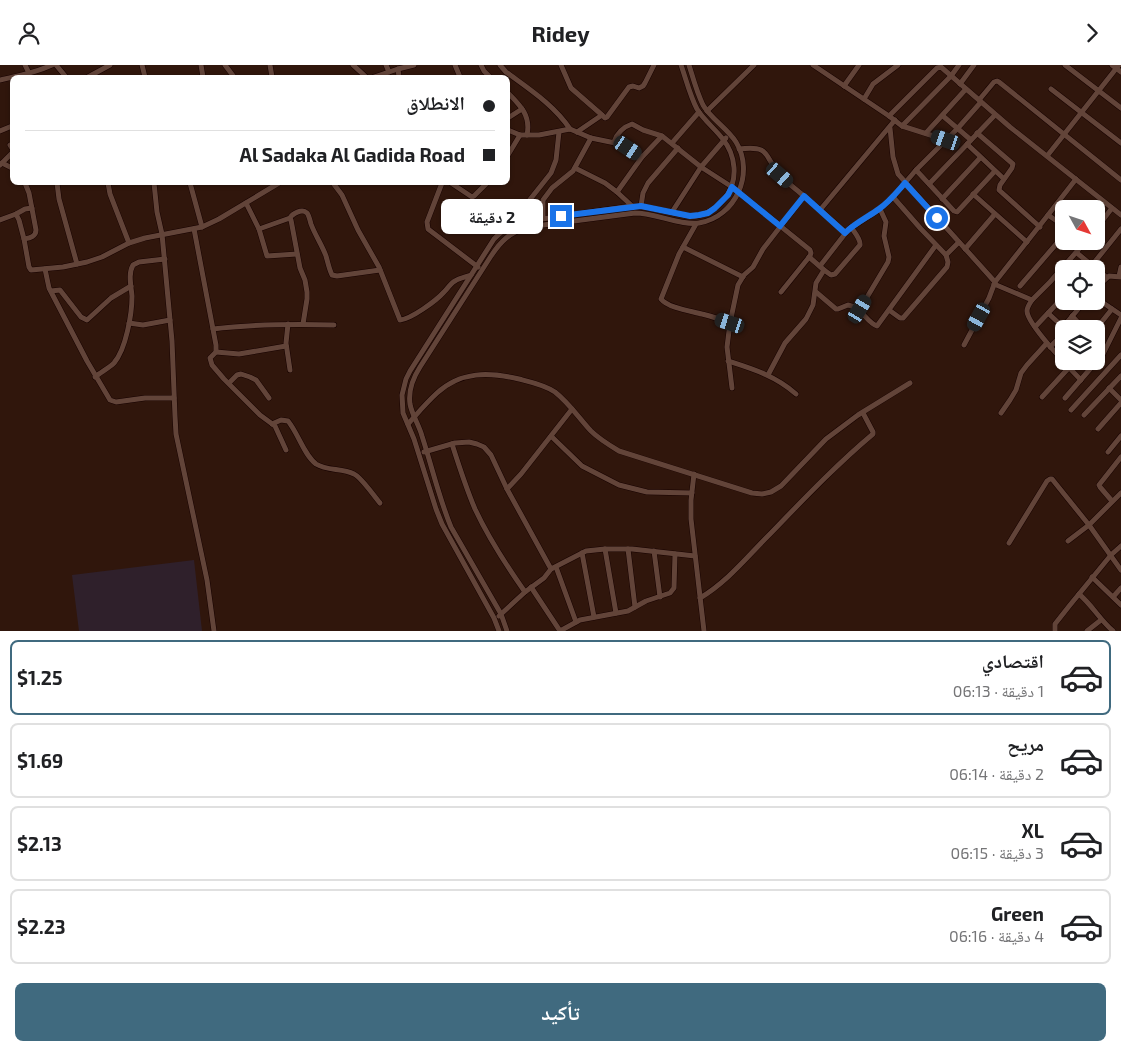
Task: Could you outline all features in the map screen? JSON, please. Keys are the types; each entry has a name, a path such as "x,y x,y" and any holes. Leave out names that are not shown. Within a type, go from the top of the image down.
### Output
{"street":[{"path":"24,65 29,73"},
{"path":"22,75 43,70 52,65"},
{"path":"56,65 64,75"},
{"path":"96,75 110,65"},
{"path":"353,65 364,75"},
{"path":"386,65 390,72"},
{"path":"380,75 414,65"},
{"path":"500,65 562,117 570,129 591,138 614,142 642,157"},
{"path":"561,65 571,88 605,118 630,87 639,88 643,86 654,65"},
{"path":"507,631 501,614 451,527 442,506 422,435 410,405 412,385 415,376 494,239 503,230 516,223 632,206 641,206 690,216 699,215 708,213 728,195 734,179 732,155 724,139 699,112 694,103 683,65"},
{"path":"500,631 442,524 419,453 403,413 402,395 406,379 471,275 507,236 516,230 635,213 646,213 688,223 696,223 710,220 727,209 739,193 744,171 743,159 730,134 707,111 699,95 689,65"},
{"path":"707,111 754,65"},
{"path":"813,65 902,126 946,140"},
{"path":"844,86 859,65"},
{"path":"902,126 951,76 959,65"},
{"path":"960,84 974,65"},
{"path":"1066,65 1121,107"},
{"path":"864,99 873,84 896,66"},
{"path":"889,116 938,67 941,67 995,115 1121,215"},
{"path":"1047,156 1117,68"},
{"path":"398,69 399,75"},
{"path":"768,375 785,343 806,319 813,305 816,283 822,268 845,233 851,227 880,209 893,197 916,170 958,128 994,82 997,81 1121,179"},
{"path":"926,133 966,89"},
{"path":"1051,89 1121,143"},
{"path":"510,95 522,109 529,122 527,135"},
{"path":"510,117 522,109"},
{"path":"672,143 699,112"},
{"path":"577,132 602,115"},
{"path":"929,184 995,115"},
{"path":"943,116 958,128 980,158 1004,179"},
{"path":"820,210 895,120"},
{"path":"614,142 620,131 632,124 662,136 701,167 732,187 810,250 809,257 781,292"},
{"path":"890,127 895,165 898,174 905,183 994,283 1032,300"},
{"path":"510,131 520,135 539,135 570,129"},
{"path":"503,230 506,221 528,202 551,173 556,160 559,132"},
{"path":"977,133 1013,164 999,190 1040,227"},
{"path":"672,212 701,167 730,134"},
{"path":"510,152 520,135"},
{"path":"617,192 642,157 662,136"},
{"path":"543,218 543,200 546,194 575,168 591,138"},
{"path":"739,149 753,147 764,151 780,175 845,233"},
{"path":"641,206 643,193 648,183 678,148"},
{"path":"1,164 10,155"},
{"path":"942,199 980,158"},
{"path":"575,168 597,178 617,192 632,206"},
{"path":"916,170 956,212 995,171"},
{"path":"964,345 989,298 994,283 1076,179"},
{"path":"24,239 36,233 26,185"},
{"path":"57,185 58,199 77,264"},
{"path":"108,185 129,243"},
{"path":"154,185 165,259 172,341 174,416 178,446 207,579 214,631"},
{"path":"191,185 202,227"},
{"path":"16,214 24,239 29,269 34,271 77,264 102,257 129,243 145,238 202,227 220,219 276,185"},
{"path":"334,185 342,195 358,230 372,252 401,321 429,305 456,280 471,275"},
{"path":"440,185 427,226 430,231 479,268"},
{"path":"454,185 472,197 485,185"},
{"path":"973,194 1027,242"},
{"path":"732,388 727,347 738,285 804,196"},
{"path":"889,310 903,318 947,267 948,262 946,255 893,197"},
{"path":"246,203 259,229 267,256 297,254"},
{"path":"0,220 32,208"},
{"path":"1105,217 1112,208"},
{"path":"860,309 888,262 889,257 884,236 886,225 880,209"},
{"path":"259,229 304,211 307,213 332,275 380,270"},
{"path":"965,249 995,214"},
{"path":"1048,215 1055,220"},
{"path":"688,223 690,216"},
{"path":"290,218 307,292 303,324"},
{"path":"696,223 679,254 661,296 662,301 730,323"},
{"path":"809,257 831,275 835,274 860,245 859,239 851,227"},
{"path":"194,229 216,352"},
{"path":"1097,260 1121,229"},
{"path":"946,255 959,242"},
{"path":"816,292 836,309 848,305 860,309 877,326 936,245"},
{"path":"1020,286 1055,245"},
{"path":"683,247 743,277"},
{"path":"1055,352 1035,327 1027,312 1027,308 1032,300 1079,250"},
{"path":"1077,253 1084,260"},
{"path":"95,377 110,366 123,349 129,323 132,299 130,276 134,265 165,259"},
{"path":"1106,277 1111,275 1120,277 1121,267"},
{"path":"45,269 51,291 95,377 108,398 112,402 145,398 174,398"},
{"path":"51,291 60,290 81,317 87,321 112,298 131,286"},
{"path":"1105,304 1121,317 1105,349"},
{"path":"1035,327 1055,306"},
{"path":"1103,320 1112,309"},
{"path":"1069,320 1077,310"},
{"path":"1048,313 1055,320"},
{"path":"1072,316 1076,320"},
{"path":"129,323 143,325 170,320"},
{"path":"213,329 288,324 334,325"},
{"path":"288,324 286,346 290,370"},
{"path":"1001,413 1016,390 1021,373 1027,365 1055,340"},
{"path":"216,352 239,355 286,346"},
{"path":"216,352 210,358 212,365 260,415 272,424 278,431 286,450"},
{"path":"1071,410 1121,355"},
{"path":"728,361 768,375 796,393"},
{"path":"1042,397 1066,370"},
{"path":"1072,370 1081,380"},
{"path":"1065,398 1087,370"},
{"path":"408,424 437,393 450,384 479,374 505,376 535,383 554,391 591,431 605,443 619,451 752,493 762,494 771,492 780,486 826,439 910,383"},
{"path":"229,383 237,375 250,377 256,380 269,398"},
{"path":"1084,415 1121,376"},
{"path":"1098,429 1121,401 1109,388"},
{"path":"508,489 572,409"},
{"path":"700,598 727,579 804,499 859,445 873,434 863,413"},
{"path":"272,424 282,420 288,421 310,458 316,464 355,474 380,503"},
{"path":"551,436 582,466 619,485 647,492 692,493"},
{"path":"1108,452 1121,436"},
{"path":"419,453 452,444 469,442 484,447 491,455 553,568 576,623"},
{"path":"452,444 475,509 504,561 525,592"},
{"path":"1112,501 1099,485 1121,457"},
{"path":"694,474 691,519 704,631"},
{"path":"1010,543 1050,479 1052,479 1089,525 1121,570"},
{"path":"1068,541 1089,525 1121,493"},
{"path":"1055,631 1055,624 1110,555 1121,546"},
{"path":"605,549 616,613"},
{"path":"494,618 544,578 553,568 586,551 628,549 695,556"},
{"path":"628,549 635,607"},
{"path":"654,551 660,597"},
{"path":"582,553 594,617"},
{"path":"531,587 560,631 580,620 628,611 646,601 670,593 674,588 674,554"},
{"path":"1092,577 1121,605"},
{"path":"1113,597 1121,588"},
{"path":"1079,594 1113,631"},
{"path":"1087,631 1101,620"}],"shaded area":[{"path":"194,560 202,631 79,631 72,575"}],"route":[{"path":"561,216 632,206 641,206 690,216 699,215 708,213 715,208 728,195 732,187 780,226 804,196 845,233 851,227 880,209 905,183 937,218"}]}
